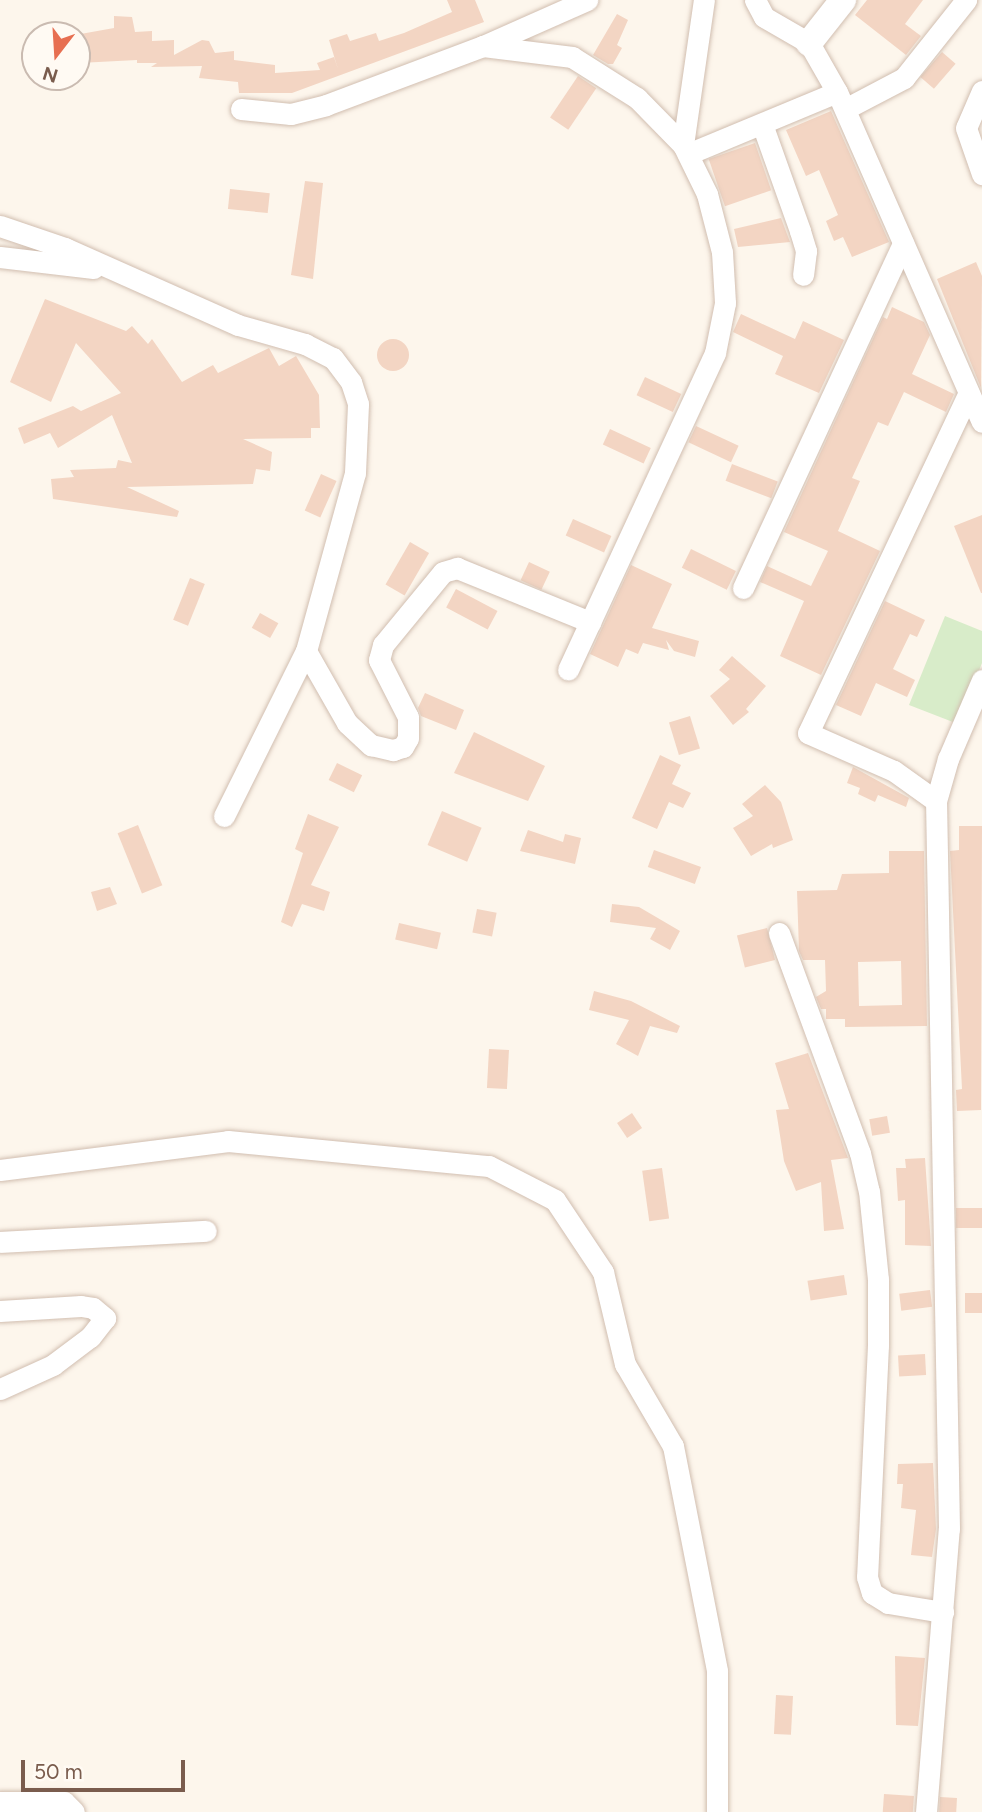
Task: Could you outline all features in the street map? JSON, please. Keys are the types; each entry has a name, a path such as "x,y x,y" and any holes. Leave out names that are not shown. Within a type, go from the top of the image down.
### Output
{"street":[{"path":"241,109 291,114 483,46 587,0"},
{"path":"686,150 704,0"},
{"path":"755,0 771,23 808,43 841,100 982,422"},
{"path":"808,43 843,0"},
{"path":"686,150 904,78 965,0"},
{"path":"483,46 572,57 637,98 686,150 707,194 722,253 725,303 715,353 568,670"},
{"path":"982,90 966,128 982,174"},
{"path":"761,124 803,241 803,275"},
{"path":"0,226 65,248 106,270 238,325 305,344 333,358 351,382 358,404 355,473 306,651 223,816"},
{"path":"743,589 903,243"},
{"path":"0,257 106,270"},
{"path":"936,801 894,771 808,733 970,393"},
{"path":"306,651 347,723 371,745 393,750 403,747 408,737 408,717 379,660 383,645 443,572 457,568 590,622"},
{"path":"926,1812 949,1529 936,801 948,759 982,680"},
{"path":"779,933 860,1153 869,1191 878,1279 878,1345 867,1577 873,1593 888,1603 943,1612"},
{"path":"0,1170 228,1141 489,1166 555,1200 603,1272 625,1364 673,1446 717,1671 717,1812"},
{"path":"0,1242 206,1231"},
{"path":"0,1311 81,1306 93,1308 105,1318 90,1336 53,1365 0,1389"},
{"path":"0,1802 64,1802 74,1812"}],"green space":[{"path":"945,616 982,631 982,663 958,724 909,705"}],"building":[{"path":"447,0 475,0 484,22 292,93 239,93 238,82 199,78 202,66 151,67 157,63 137,63 137,60 91,62 91,32 114,28 114,16 132,17 135,32 152,31 152,41 174,40 174,55 202,40 209,41 215,53 234,51 234,60 275,65 275,73 320,70 317,63 334,57 338,69 329,40 347,34 350,41 376,33 379,41 452,12"},
{"path":"867,0 923,0 905,24 921,36 906,55 855,15"},
{"path":"617,14 628,20 617,45 622,48 613,64 608,64 593,55"},
{"path":"942,52 956,64 934,89 920,77"},
{"path":"578,76 596,88 568,130 550,117"},
{"path":"831,111 889,242 852,257 843,237 834,241 826,221 838,215 819,170 806,176 786,130"},
{"path":"755,143 771,190 725,206 709,159"},
{"path":"305,181 323,183 313,279 291,275"},
{"path":"230,189 270,193 268,213 228,209"},
{"path":"781,218 790,242 738,247 734,229"},
{"path":"976,262 982,276 981,388 937,279"},
{"path":"45,299 126,331 132,326 148,344 152,339 182,382 213,365 218,373 269,348 279,366 296,356 319,395 320,428 311,428 311,438 243,439 272,452 270,471 256,469 253,484 127,487 179,511 177,517 53,499 51,479 74,477 70,470 116,468 118,460 132,463 112,415 58,448 50,433 24,444 18,428 73,406 81,411 121,393 76,343 51,402 10,382"},
{"path":"892,307 924,322 930,335 912,374 954,394 946,412 904,392 888,426 878,422 852,478 860,481 838,531 880,551 821,675 780,656 804,601 760,582 767,566 811,586 828,551 784,532 883,317 887,319"},
{"path":"741,314 795,339 803,321 844,340 819,393 775,374 783,356 733,332"},
{"path":"393,339 404,344 409,355 404,366 393,371 382,366 377,355 382,344"},
{"path":"645,377 681,394 673,412 637,395"},
{"path":"696,426 739,446 731,462 688,442"},
{"path":"610,429 651,448 644,463 603,444"},
{"path":"732,464 778,482 771,498 726,481"},
{"path":"321,474 337,481 320,517 305,511"},
{"path":"982,515 982,593 981,593 954,526"},
{"path":"573,519 611,536 604,553 566,535"},
{"path":"410,542 429,553 405,595 386,584"},
{"path":"691,549 736,571 727,590 682,568"},
{"path":"529,562 550,572 541,590 521,580"},
{"path":"631,565 672,584 652,628 699,641 695,657 674,651 666,640 669,650 643,643 638,654 626,649 618,667 590,654"},
{"path":"190,578 205,584 188,626 173,620"},
{"path":"456,589 497,611 488,630 446,608"},
{"path":"885,601 925,620 917,637 910,634 893,669 915,680 907,697 876,683 861,716 836,705"},
{"path":"260,613 278,623 270,638 252,628"},
{"path":"732,656 766,686 746,709 749,712 733,725 710,696 730,679 719,670"},
{"path":"425,693 464,710 456,730 421,716 418,708"},
{"path":"690,716 700,749 679,755 669,722"},
{"path":"474,732 545,766 528,801 454,773"},
{"path":"660,755 681,765 672,784 691,793 683,808 669,802 657,829 632,818"},
{"path":"337,763 362,775 354,792 329,780"},
{"path":"853,767 909,798 906,807 878,795 875,802 858,794 860,788 847,783"},
{"path":"765,785 781,802 793,840 773,848 772,844 751,856 733,828 753,816 742,804"},
{"path":"442,811 482,828 467,862 428,845"},
{"path":"308,814 339,827 311,885 330,892 324,911 302,904 292,927 281,922 303,853 295,849"},
{"path":"138,825 162,885 142,894 118,833"},
{"path":"959,826 982,826 981,1110 957,1111 956,1090 962,1089 950,851 959,850"},
{"path":"528,830 563,842 565,834 581,838 575,864 520,851"},
{"path":"654,850 701,867 695,884 648,867"},
{"path":"889,851 924,851 927,1026 845,1027 845,1019 826,1019 826,1009 821,1009 816,997 826,991 825,960 803,960 799,951 797,891 837,890 842,874 889,873","holes":["901,961 902,1005 859,1006 858,962"]},
{"path":"110,887 117,904 97,911 91,892"},
{"path":"612,904 639,907 680,931 670,950 650,939 656,928 610,922"},
{"path":"477,909 497,913 492,936 472,933"},
{"path":"399,923 441,933 437,949 395,940"},
{"path":"767,928 775,960 745,968 737,935"},
{"path":"594,991 631,1001 680,1026 677,1033 650,1026 638,1056 616,1044 629,1020 589,1010"},
{"path":"489,1049 509,1050 507,1089 487,1088"},
{"path":"808,1053 848,1158 831,1160 844,1229 824,1231 821,1182 796,1191 784,1161 776,1110 789,1109 775,1063"},
{"path":"632,1113 642,1128 627,1138 617,1123"},
{"path":"887,1116 890,1133 872,1136 869,1119"},
{"path":"925,1158 931,1246 905,1245 905,1200 898,1201 896,1168 906,1168 905,1159"},
{"path":"662,1168 669,1219 649,1221 642,1171"},
{"path":"956,1208 982,1208 982,1228 956,1228"},
{"path":"844,1275 847,1295 811,1301 807,1281"},
{"path":"930,1290 932,1307 901,1311 899,1294"},
{"path":"965,1293 982,1293 982,1313 965,1313"},
{"path":"925,1354 926,1375 899,1376 898,1355"},
{"path":"933,1463 936,1529 932,1557 911,1555 916,1510 901,1508 903,1484 897,1484 898,1464"},
{"path":"895,1656 925,1658 918,1726 896,1725"},
{"path":"776,1695 793,1696 791,1735 774,1734"},
{"path":"884,1794 914,1796 913,1812 883,1812"},
{"path":"940,1797 957,1798 956,1812 939,1812"}]}
